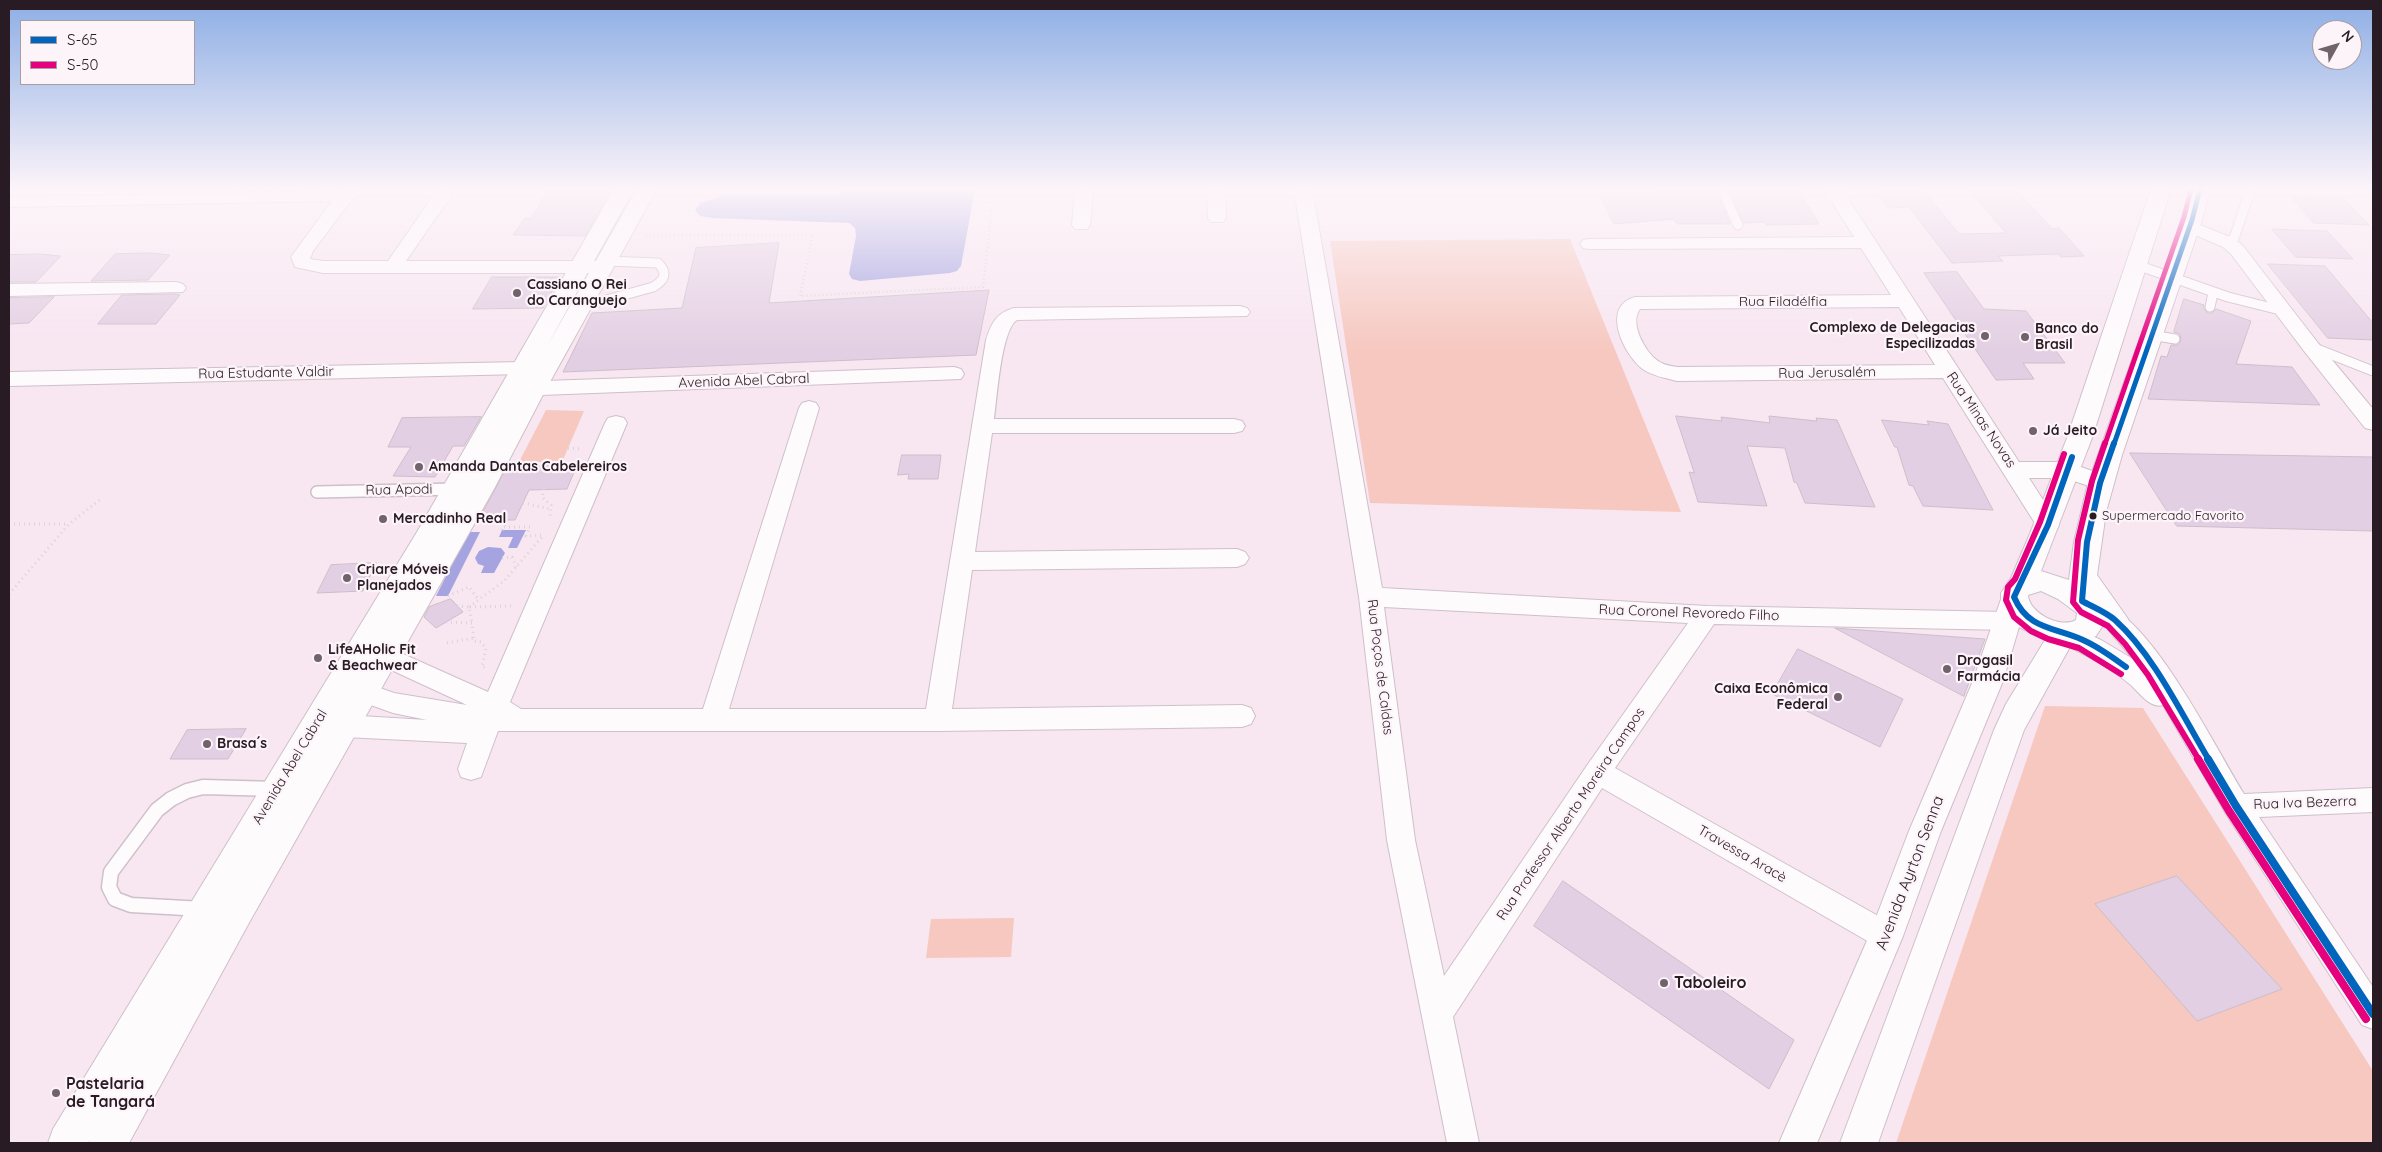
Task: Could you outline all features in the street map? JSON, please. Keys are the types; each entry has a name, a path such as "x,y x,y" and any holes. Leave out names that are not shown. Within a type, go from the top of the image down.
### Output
{"main road":[{"name":"Avenida Abel Cabral","path":"522,382 582,307 604,243"},
{"name":"Avenida Abel Cabral","path":"108,1143 238,910 363,692 522,382 611,243"},
{"name":"Avenida Ayrton Senna","path":"1798,1143 1886,936 1925,831 1988,681 2015,602 2048,525 2087,418 2144,243"},
{"path":"2114,619 2083,594 2048,582 2034,581 2015,602 2022,614 2031,622 2050,631 2065,634 2078,632 2086,628 2090,622 2090,614 2083,594 2090,525 2101,482 2184,243"},
{"name":"Avenida Abel Cabral","path":"67,1143 426,538 467,489"},
{"path":"1858,1143 2009,730 2016,713 2065,634"}],"street":[{"path":"311,243 300,258 302,263 310,266 343,268 596,265"},
{"path":"393,266 409,243"},
{"name":"Rua Poços de Caldas","path":"1312,243 1371,597 1401,840 1463,1143"},
{"path":"1589,244 1761,243"},
{"name":"Rua Minas Novas","path":"1866,243 1948,372 2015,470 2048,525"},
{"path":"2229,243 2247,262 2311,347 2373,423"},
{"path":"9,290 176,288"},
{"name":"Rua Filadélfia","path":"1706,374 1676,374 1656,368 1638,352 1625,316 1627,310 1635,303 1903,301"},
{"path":"937,720 996,340 1001,323 1010,315 1240,312"},
{"name":"Rua Jerusalém","path":"1706,374 1948,372"},
{"name":"Avenida Abel Cabral","path":"522,382 954,374"},
{"name":"Rua Estudante Valdir","path":"9,379 522,382"},
{"path":"713,719 809,408"},
{"path":"471,769 489,720 616,423"},
{"path":"983,426 1234,426"},
{"path":"2015,470 2067,470 2101,482"},
{"path":"961,561 1237,558"},
{"name":"Rua Coronel Revoredo Filho","path":"1371,597 1707,615 2015,602"},
{"name":"Rua Professor Alberto Moreira Campos","path":"1436,1015 1598,772 1707,615"},
{"path":"2114,619 2132,638 2154,670 2236,806 2373,1014"},
{"path":"2065,634 2096,648 2136,674 2192,733"},
{"path":"383,655 489,720"},
{"path":"363,692 393,703 489,720"},
{"path":"344,726 521,719 937,720 1242,716"},
{"name":"Travessa Aracè","path":"1598,772 1886,936"},
{"name":"Rua Iva Bezerra","path":"2236,806 2373,800"}],"lane":[{"path":"582,307 653,287 660,284 665,276 664,268 658,263 596,265"},
{"path":"2137,266 2172,276 2213,293 2257,307 2284,311"},
{"path":"2210,307 2213,293"},
{"path":"2151,335 2175,338"},
{"path":"2311,347 2373,371"},
{"name":"Rua Apodi","path":"316,492 467,489"},
{"path":"238,910 131,905 115,899 109,887 111,872 157,810 179,795 203,787 307,790"}],"path":[{"path":"811,243 800,296 983,287 988,243"},
{"path":"544,490 542,497 551,504 550,527"},
{"path":"9,594 69,524 102,498"},
{"path":"523,502 550,509"},
{"path":"507,520 503,528 530,527 526,536 543,535"},
{"path":"9,524 69,524"},
{"path":"469,607 517,568 547,531"},
{"path":"502,558 512,557 517,568"},
{"path":"448,596 469,587 478,599"},
{"path":"457,606 521,606"},
{"path":"469,607 474,641 481,642 486,648 482,667 512,668"},
{"path":"446,622 472,623"},
{"path":"447,643 474,638"}],"shaded area":[{"path":"1330,243 1572,243 1681,512 1370,503"},
{"path":"546,410 584,411 562,462 519,462"},
{"path":"2045,706 2143,708 2373,1071 2373,1143 1896,1143"},
{"path":"1014,918 1011,957 926,958 931,919"}],"water":[{"path":"855,243 965,243 961,266 957,271 950,273 860,281 852,279 849,274"},
{"path":"502,530 526,530 517,548 508,548 513,537 499,537"},
{"path":"468,532 480,532 448,596 436,596"},
{"path":"488,547 501,548 505,553 494,573 481,573 484,566 478,564 475,558 479,551"}],"building":[{"path":"779,243 769,303 989,290 976,355 563,372 592,313 682,308 696,248"},
{"path":"1936,243 2072,243 2084,256 2061,257 2059,254 1998,256 2003,261 1952,263"},
{"path":"2284,243 2338,243 2353,259 2296,257"},
{"path":"151,253 170,255 148,280 91,281 115,254"},
{"path":"39,254 61,256 36,282 9,282 9,255"},
{"path":"2268,264 2325,266 2373,323 2373,340 2328,338"},
{"name":"Complexo de Delegacias Especilizadas","path":"1957,272 1984,309 2026,311 2065,363 2023,363 2034,379 1996,380 1924,273"},
{"name":"Cassiano O Rei do Caranguejo","path":"492,277 560,277 543,308 473,309"},
{"path":"122,295 180,295 156,324 98,324"},
{"path":"54,297 29,323 9,324 9,298"},
{"path":"2184,299 2204,305 2204,309 2208,313 2212,313 2216,309 2251,321 2236,364 2292,367 2320,405 2148,399 2161,356 2167,357 2171,345 2178,345 2181,341 2180,334 2174,332"},
{"path":"1676,416 1722,421 1721,417 1770,423 1769,416 1817,421 1816,418 1837,420 1875,507 1805,503 1797,483 1794,482 1785,448 1747,446 1767,506 1698,502 1689,472 1694,473"},
{"path":"481,417 464,446 453,446 435,477 393,476 411,447 388,447 402,418"},
{"path":"1882,420 1929,425 1927,421 1948,424 1993,510 1923,506 1913,486 1909,485 1897,447 1895,447"},
{"name":"Supermercado Favorito","path":"2130,453 2373,457 2373,531 2177,526"},
{"path":"902,455 941,455 938,479 908,479 909,474 898,475"},
{"path":"510,462 532,462 530,466 577,465 567,489 529,490 515,520 479,520"},
{"name":"Criare Móveis Planejados","path":"376,563 363,591 317,593 331,565"},
{"path":"451,599 463,612 436,628 424,617 429,607"},
{"name":"Drogasil Farmácia","path":"1835,628 1847,629 1985,639 1964,696"},
{"name":"Caixa Econômica Federal","path":"1798,649 1903,699 1880,747 1772,694"},
{"name":"Brasa´s","path":"246,729 228,759 170,759 187,730"},
{"path":"2177,876 2282,989 2197,1021 2095,904"},
{"name":"Taboleiro","path":"1563,881 1794,1040 1769,1089 1534,926"}],"transit line":[{"name":"S-50","path":"2175,243 2092,481 2078,540 2073,602 2081,612 2108,626 2125,644 2148,675 2229,811 2366,1019"},
{"name":"S-65","path":"2184,243 2100,483 2087,542 2082,601 2114,619 2132,638 2155,670 2236,806 2373,1014"},
{"name":"S-50","path":"2064,454 2040,522 2015,579 2008,587 2006,600 2014,617 2031,631 2048,639 2079,648 2121,674"},
{"name":"S-65","path":"2072,457 2048,525 2014,597 2025,616 2033,622 2083,640 2126,667"}],"place":[{"name":"Cassiano O Rei do Caranguejo","path":"517,293"},
{"name":"Complexo de Delegacias Especilizadas","path":"1985,336"},
{"name":"Banco do Brasil","path":"2025,337"},
{"name":"Já Jeito","path":"2033,431"},
{"name":"Amanda Dantas Cabelereiros","path":"419,467"},
{"name":"Supermercado Favorito","path":"2093,516"},
{"name":"Mercadinho Real","path":"383,519"},
{"name":"Criare Móveis Planejados","path":"347,578"},
{"name":"LifeAHolic Fit & Beachwear","path":"318,658"},
{"name":"Drogasil Farmácia","path":"1947,669"},
{"name":"Caixa Econômica Federal","path":"1838,697"},
{"name":"Brasa´s","path":"207,744"},
{"name":"Taboleiro","path":"1664,983"},
{"name":"Pastelaria de Tangará","path":"56,1093"}]}
